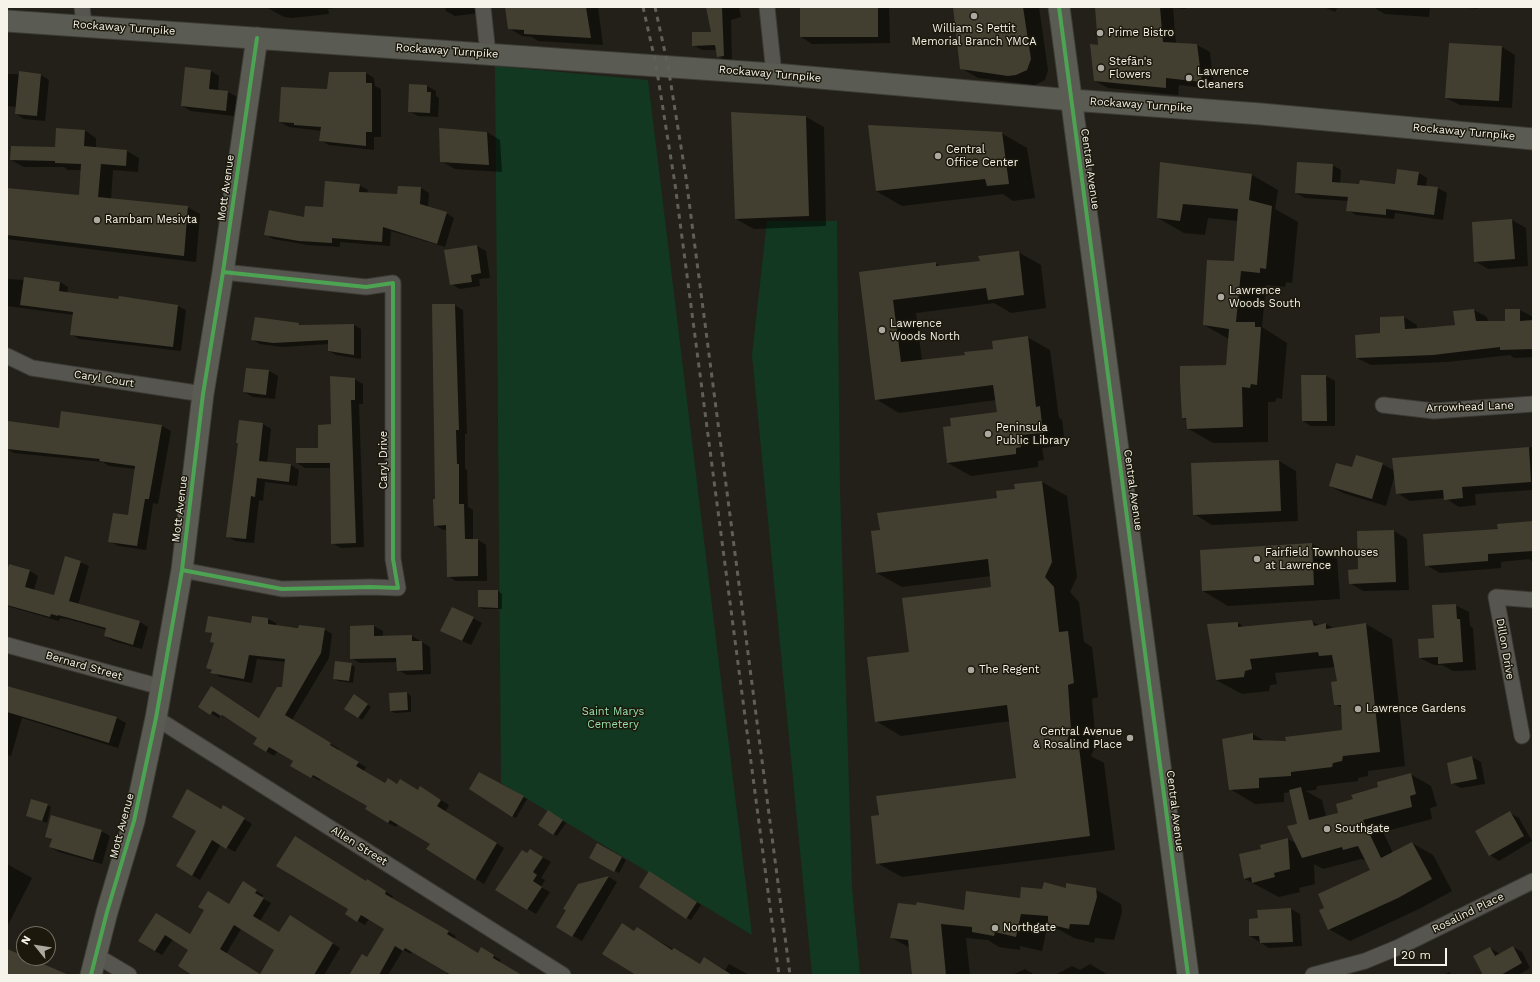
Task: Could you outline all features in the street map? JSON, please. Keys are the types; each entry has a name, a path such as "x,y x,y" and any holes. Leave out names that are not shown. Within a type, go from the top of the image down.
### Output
{"street":[{"path":"483,7 488,54"},
{"path":"767,7 774,74"},
{"name":"Central Avenue","path":"1059,7 1188,975"},
{"name":"Rockaway Turnpike","path":"7,21 83,16 257,38 774,74 1072,100 1268,114 1533,139"},
{"name":"Mott Avenue","path":"94,965 107,912 134,821 156,718 182,570 203,394 223,272 257,38"},
{"name":"Caryl Drive","path":"182,570 282,589 371,586 398,588 393,559 392,283 366,287 223,272"},
{"name":"Caryl Court","path":"7,356 32,368 203,394"},
{"name":"Arrowhead Lane","path":"1383,405 1434,411 1533,404"},
{"name":"Dillon Drive","path":"1522,736 1496,597 1533,600"},
{"name":"Bernard Street","path":"7,645 161,687"},
{"name":"Allen Street","path":"156,718 563,975"},
{"name":"Rosalind Place","path":"1313,975 1365,961 1406,944 1533,881"},
{"path":"94,965 128,975"}],"green space":[{"name":"Saint Marys Cemetery","path":"495,66 648,80 752,935 501,783"},
{"path":"767,221 837,221 840,489 852,887 860,975 812,975 752,355"}],"building":[{"path":"505,7 586,7 591,38 524,34 524,30 508,29"},
{"path":"706,7 722,7 724,56 717,57 715,45 692,46 692,32 711,32"},
{"path":"800,7 878,7 878,37 800,37"},
{"path":"953,7 1023,7 1031,59 1027,70 1016,75 1008,76 960,69"},
{"path":"1095,7 1160,7 1163,42 1197,44 1202,82 1166,78 1166,88 1094,81 1090,44 1098,45"},
{"path":"1449,43 1502,46 1499,101 1445,98"},
{"path":"185,67 211,70 209,89 228,91 226,111 181,106"},
{"path":"19,71 41,74 37,116 15,114"},
{"path":"329,72 366,72 366,83 372,83 372,132 366,132 366,146 319,141 321,127 294,125 294,123 279,122 281,87 327,89"},
{"path":"409,84 427,85 427,92 431,92 430,113 408,112"},
{"path":"731,112 806,116 809,216 735,219"},
{"name":"Central Office Center","path":"868,125 1002,132 1009,184 987,186 985,179 876,191"},
{"name":"Rambam Mesivta","path":"56,128 85,130 84,146 127,150 126,166 101,164 98,197 188,206 184,256 7,235 7,188 79,195 81,164 55,163 55,161 10,160 11,146 55,147"},
{"path":"439,128 487,132 489,165 440,162"},
{"name":"Lawrence Woods South","path":"1160,162 1252,174 1249,200 1272,206 1266,269 1260,268 1260,273 1241,271 1236,322 1255,322 1255,327 1261,327 1257,385 1251,384 1250,388 1242,387 1243,427 1187,429 1186,418 1182,418 1180,382 1180,366 1226,365 1229,329 1203,325 1207,260 1234,261 1238,209 1183,204 1180,221 1157,218"},
{"path":"1297,162 1333,164 1332,182 1359,184 1360,180 1395,184 1397,169 1419,172 1417,185 1438,187 1434,215 1386,209 1386,215 1346,211 1348,197 1295,193"},
{"path":"325,181 360,184 359,192 397,194 398,186 421,187 420,204 447,212 437,244 383,227 382,242 332,238 332,243 299,241 264,235 269,210 304,217 305,206 323,207"},
{"path":"1512,219 1515,259 1474,262 1472,222"},
{"path":"477,245 481,273 471,275 472,282 450,285 444,250"},
{"name":"Lawrence Woods North","path":"1019,251 1024,295 988,300 986,288 893,300 901,362 965,355 964,352 993,349 992,341 1028,336 1036,407 1040,406 1043,433 1020,435 1021,447 1016,448 1016,454 947,463 943,427 951,426 950,418 997,412 993,385 875,400 859,272 936,262 936,266 980,261 978,256"},
{"path":"24,277 60,282 59,291 118,299 119,296 178,305 173,347 70,335 73,312 20,305"},
{"path":"432,304 455,304 459,430 456,430 457,464 459,464 459,504 464,504 465,539 478,539 478,576 447,577 446,525 434,526 433,499 435,499"},
{"path":"1474,309 1476,321 1505,321 1505,309 1520,309 1520,321 1533,320 1533,349 1500,350 1500,347 1433,355 1356,358 1355,335 1380,333 1380,317 1404,316 1405,329 1423,328 1455,325 1453,311"},
{"path":"255,317 299,323 299,325 354,324 354,355 328,351 328,340 273,343 251,340"},
{"path":"246,368 269,370 266,395 243,392"},
{"path":"1301,375 1326,375 1327,421 1302,421"},
{"path":"330,376 355,378 355,400 351,400 356,543 331,544 330,463 296,463 296,448 318,448 318,425 331,424"},
{"path":"61,411 162,425 149,499 145,499 137,546 108,542 113,513 128,515 135,466 99,461 100,459 7,449 8,421 59,428"},
{"path":"239,420 263,423 259,461 291,464 289,482 257,478 255,497 251,496 246,539 226,537 238,443 236,443"},
{"path":"1529,447 1531,482 1462,487 1463,498 1444,500 1443,490 1396,494 1392,458"},
{"path":"1356,455 1383,463 1372,499 1329,486 1336,463 1352,467"},
{"path":"1279,460 1281,511 1193,515 1191,463"},
{"name":"The Regent","path":"1042,481 1052,562 1045,577 1054,587 1059,632 1068,631 1074,683 1068,685 1071,730 1064,749 1079,747 1090,836 876,864 871,816 879,815 876,796 1016,778 1007,705 875,722 867,657 909,652 902,598 991,587 988,559 876,573 871,531 880,530 877,513 997,498 996,491 1015,489 1014,484"},
{"path":"1533,521 1533,551 1488,554 1488,561 1425,566 1423,534 1498,529 1497,524"},
{"path":"1394,530 1396,582 1349,584 1348,570 1358,569 1357,531"},
{"name":"Fairfield Townhouses at Lawrence","path":"1312,543 1314,585 1202,591 1200,550"},
{"path":"65,556 81,561 69,601 140,621 133,645 104,636 106,628 58,615 51,614 50,617 7,605 7,572 9,564 30,570 25,587 54,595"},
{"path":"478,590 498,590 498,608 478,607"},
{"path":"1456,604 1457,619 1460,619 1463,662 1438,664 1438,657 1419,658 1418,639 1434,638 1432,605"},
{"path":"452,607 474,617 462,641 440,631"},
{"path":"208,616 251,623 252,616 268,618 268,624 298,628 299,625 325,628 321,653 285,715 359,762 356,766 385,783 388,778 397,784 400,779 418,790 420,786 441,800 437,806 497,843 475,880 426,849 430,844 390,820 388,823 365,809 367,806 313,775 311,778 290,766 293,761 269,747 266,752 253,744 257,738 222,715 221,716 213,711 210,715 198,707 211,686 259,718 277,687 282,687 285,659 249,655 244,679 210,673 212,670 206,668 214,643 210,642 212,633 205,632"},
{"name":"Lawrence Gardens","path":"1312,620 1314,626 1326,623 1326,629 1366,623 1380,752 1343,756 1342,761 1333,763 1332,767 1291,772 1291,776 1259,778 1259,788 1229,790 1222,739 1253,733 1253,740 1286,741 1285,737 1342,730 1341,705 1334,705 1331,682 1337,681 1332,655 1319,656 1318,652 1250,659 1252,669 1245,671 1244,677 1216,680 1207,624 1238,622 1238,627"},
{"path":"374,625 374,636 412,635 412,641 422,641 423,670 397,671 396,658 350,659 350,626"},
{"path":"335,661 352,663 349,681 333,679"},
{"path":"7,686 117,717 109,743 7,712"},
{"path":"407,692 408,710 390,711 389,693"},
{"path":"354,694 368,704 358,718 344,709"},
{"path":"1472,756 1477,779 1451,784 1447,763"},
{"path":"479,772 524,796 512,817 469,789"},
{"path":"1411,773 1416,794 1410,796 1412,807 1363,820 1381,858 1412,842 1432,879 1398,898 1328,930 1319,910 1324,908 1318,894 1370,870 1358,846 1343,850 1342,847 1302,858 1287,826 1297,824 1289,790 1301,787 1309,820 1338,813 1336,804 1353,799 1351,795 1378,787 1377,782"},
{"path":"187,789 221,809 223,805 245,818 226,849 212,840 192,876 176,866 196,831 172,817"},
{"path":"31,799 48,804 42,821 26,816"},
{"path":"548,810 563,820 553,835 538,825"},
{"path":"1510,811 1524,836 1489,856 1475,831"},
{"path":"51,815 102,830 93,860 49,847 52,839 45,837"},
{"path":"295,836 366,881 367,879 386,891 385,894 449,931 447,934 478,953 481,947 494,955 493,958 522,975 451,975 405,948 403,951 395,946 379,975 349,975 362,954 367,957 384,929 361,915 357,922 345,914 348,909 276,866"},
{"path":"1288,838 1290,869 1274,873 1275,877 1252,883 1251,877 1244,879 1239,854 1261,849 1260,845"},
{"path":"597,843 622,857 614,872 589,858"},
{"path":"530,849 543,857 533,872 537,875 533,881 542,887 527,910 495,890 522,850 527,853"},
{"path":"649,871 697,902 686,919 639,887"},
{"path":"609,876 572,937 556,927 566,910 563,909 578,884"},
{"path":"243,881 257,890 255,893 264,898 253,916 279,932 290,915 333,943 314,975 192,975 178,966 188,950 165,935 155,951 138,941 156,913 190,934 204,910 198,907 208,891 229,904","holes":["234,925 274,950 260,974 220,949"]},
{"name":"Northgate","path":"1044,882 1066,888 1066,883 1096,888 1097,897 1089,925 1070,924 1069,929 1048,924 1048,916 1021,914 1016,937 995,932 994,936 972,932 972,927 941,924 946,975 912,975 908,940 890,938 898,903 916,905 917,902 964,910 966,891 1020,898 1021,887 1042,889"},
{"path":"1291,908 1293,942 1260,943 1259,936 1249,936 1249,919 1258,918 1257,910"},
{"path":"622,923 634,931 637,927 672,950 674,948 700,964 704,957 732,975 636,975 602,954"},
{"path":"1513,946 1522,963 1501,975 1483,975 1473,956 1490,947 1495,956"},
{"path":"7,949 16,953 16,966 48,966 69,975 7,975"}],"railway":[{"path":"643,7 656,65 675,184 779,975"},
{"path":"655,7 668,66 686,178 790,975"}],"cycle path":[{"path":"1059,7 1188,975"},
{"path":"91,975 107,912 134,821 156,718 182,570 203,394 223,272 257,38"},
{"path":"182,570 282,589 371,587 398,588 393,559 393,283 366,287 223,272"}],"place":[{"name":"William S Pettit Memorial Branch YMCA","path":"974,16"},
{"name":"Prime Bistro","path":"1100,33"},
{"name":"Stefān's Flowers","path":"1101,68"},
{"name":"Lawrence Cleaners","path":"1189,78"},
{"name":"Central Office Center","path":"938,156"},
{"name":"Rambam Mesivta","path":"97,220"},
{"name":"Lawrence Woods South","path":"1221,297"},
{"name":"Lawrence Woods North","path":"882,330"},
{"name":"Peninsula Public Library","path":"988,434"},
{"name":"Fairfield Townhouses at Lawrence","path":"1257,559"},
{"name":"The Regent","path":"971,670"},
{"name":"Lawrence Gardens","path":"1358,709"},
{"name":"Central Avenue & Rosalind Place","path":"1130,738"},
{"name":"Southgate","path":"1327,829"},
{"name":"Northgate","path":"995,928"}]}
